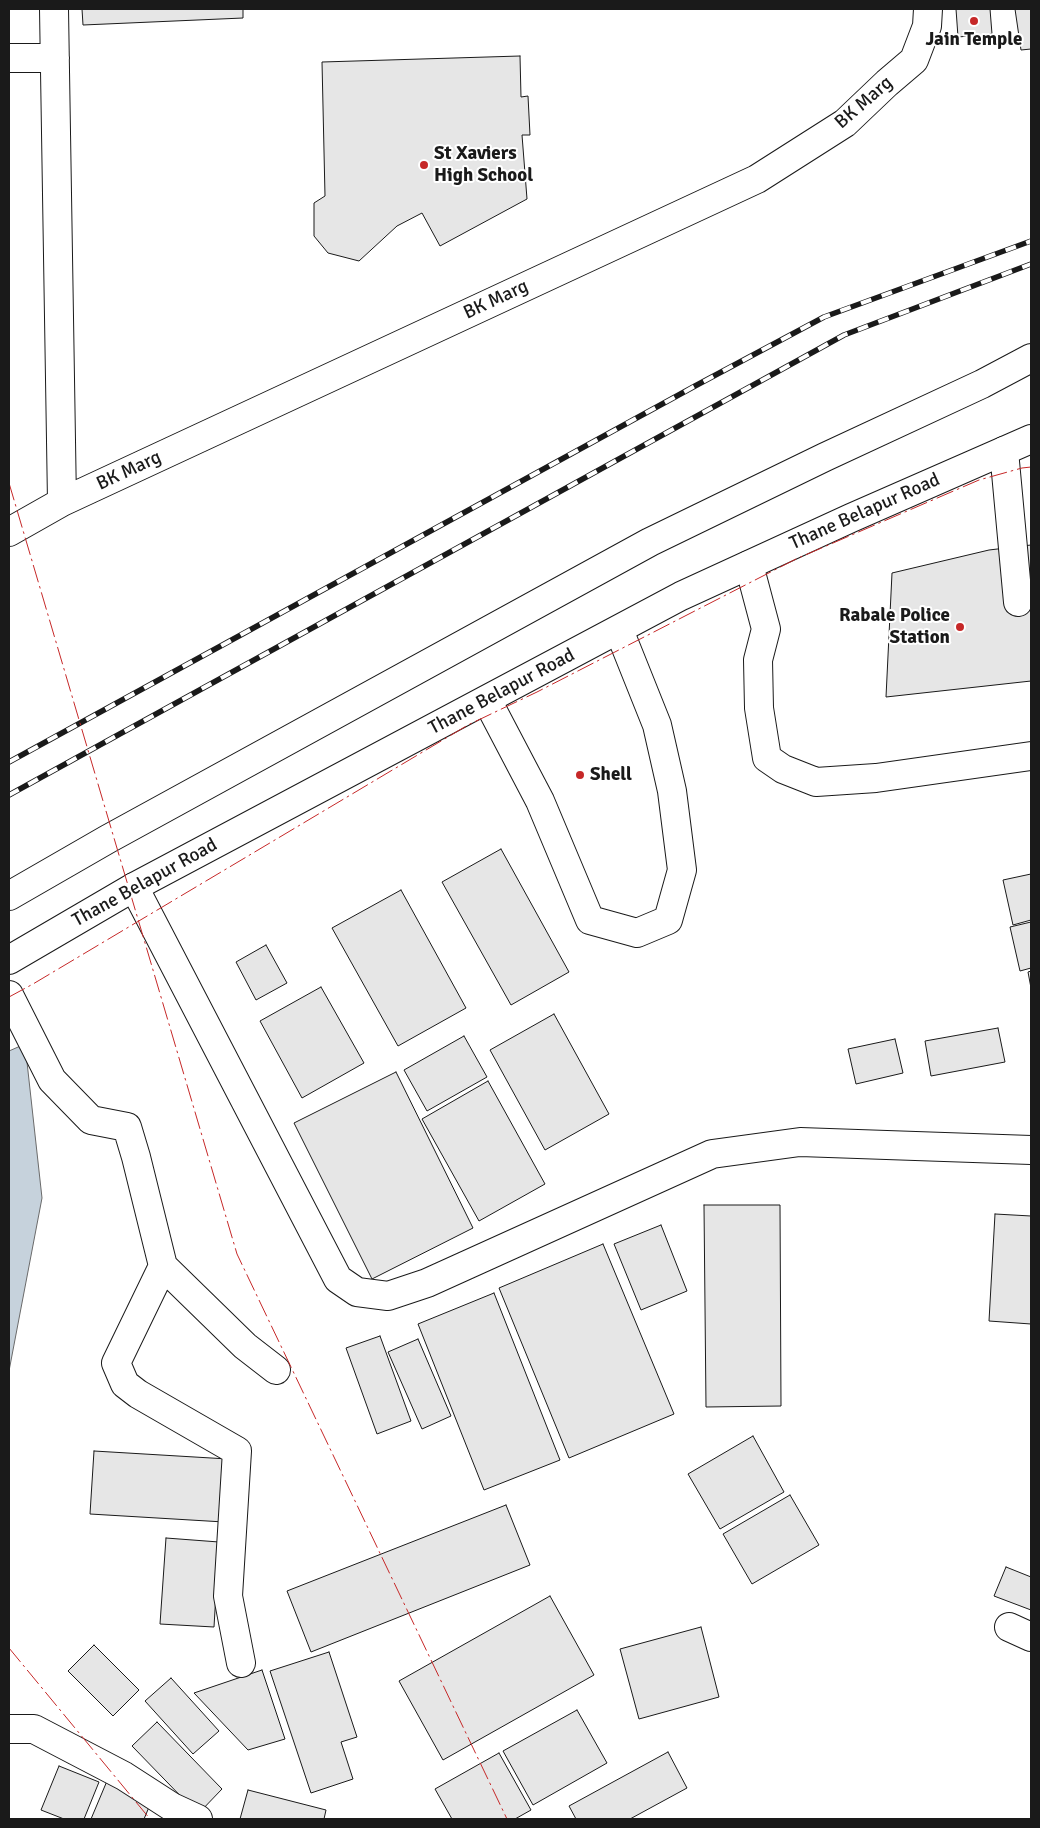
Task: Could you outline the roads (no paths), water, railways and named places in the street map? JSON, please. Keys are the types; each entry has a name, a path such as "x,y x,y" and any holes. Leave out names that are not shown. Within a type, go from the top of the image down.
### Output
{"street":[{"path":"54,9 62,502"},
{"name":"BK Marg","path":"9,532 62,502 757,179 845,123 914,60 928,26 928,9"},
{"path":"9,58 55,58"},
{"path":"9,896 108,839 650,542 825,457 982,384 1031,358"},
{"path":"982,384 1031,370"},
{"path":"1018,602 1019,446"},
{"name":"Thane Belapur Road","path":"9,960 134,887 681,596 1019,446"},
{"path":"749,565 766,629 758,660 759,708 765,750 767,758 783,769 816,782 876,778 1031,756"},
{"path":"487,700 540,801 590,920 637,933 668,920 682,870 672,791 657,725 619,630"},
{"path":"134,887 338,1279 357,1292 388,1296 427,1283 712,1154 800,1142 1031,1150"},
{"path":"9,996 52,1080 91,1120 127,1127 163,1266 245,1346 276,1370"},
{"path":"163,1266 116,1363 125,1384 138,1394 237,1451 228,1596 240,1663"},
{"path":"9,1730 34,1729 124,1776 172,1813 198,1819"}],"railway":[{"path":"9,762 824,317 1031,241"},
{"path":"9,795 844,335 1031,264"}],"place":[{"name":"Jain Temple","path":"974,21"},
{"name":"St Xaviers High School","path":"424,165"},
{"name":"Rabale Police Station","path":"960,627"},
{"name":"Shell","path":"580,775"}]}
